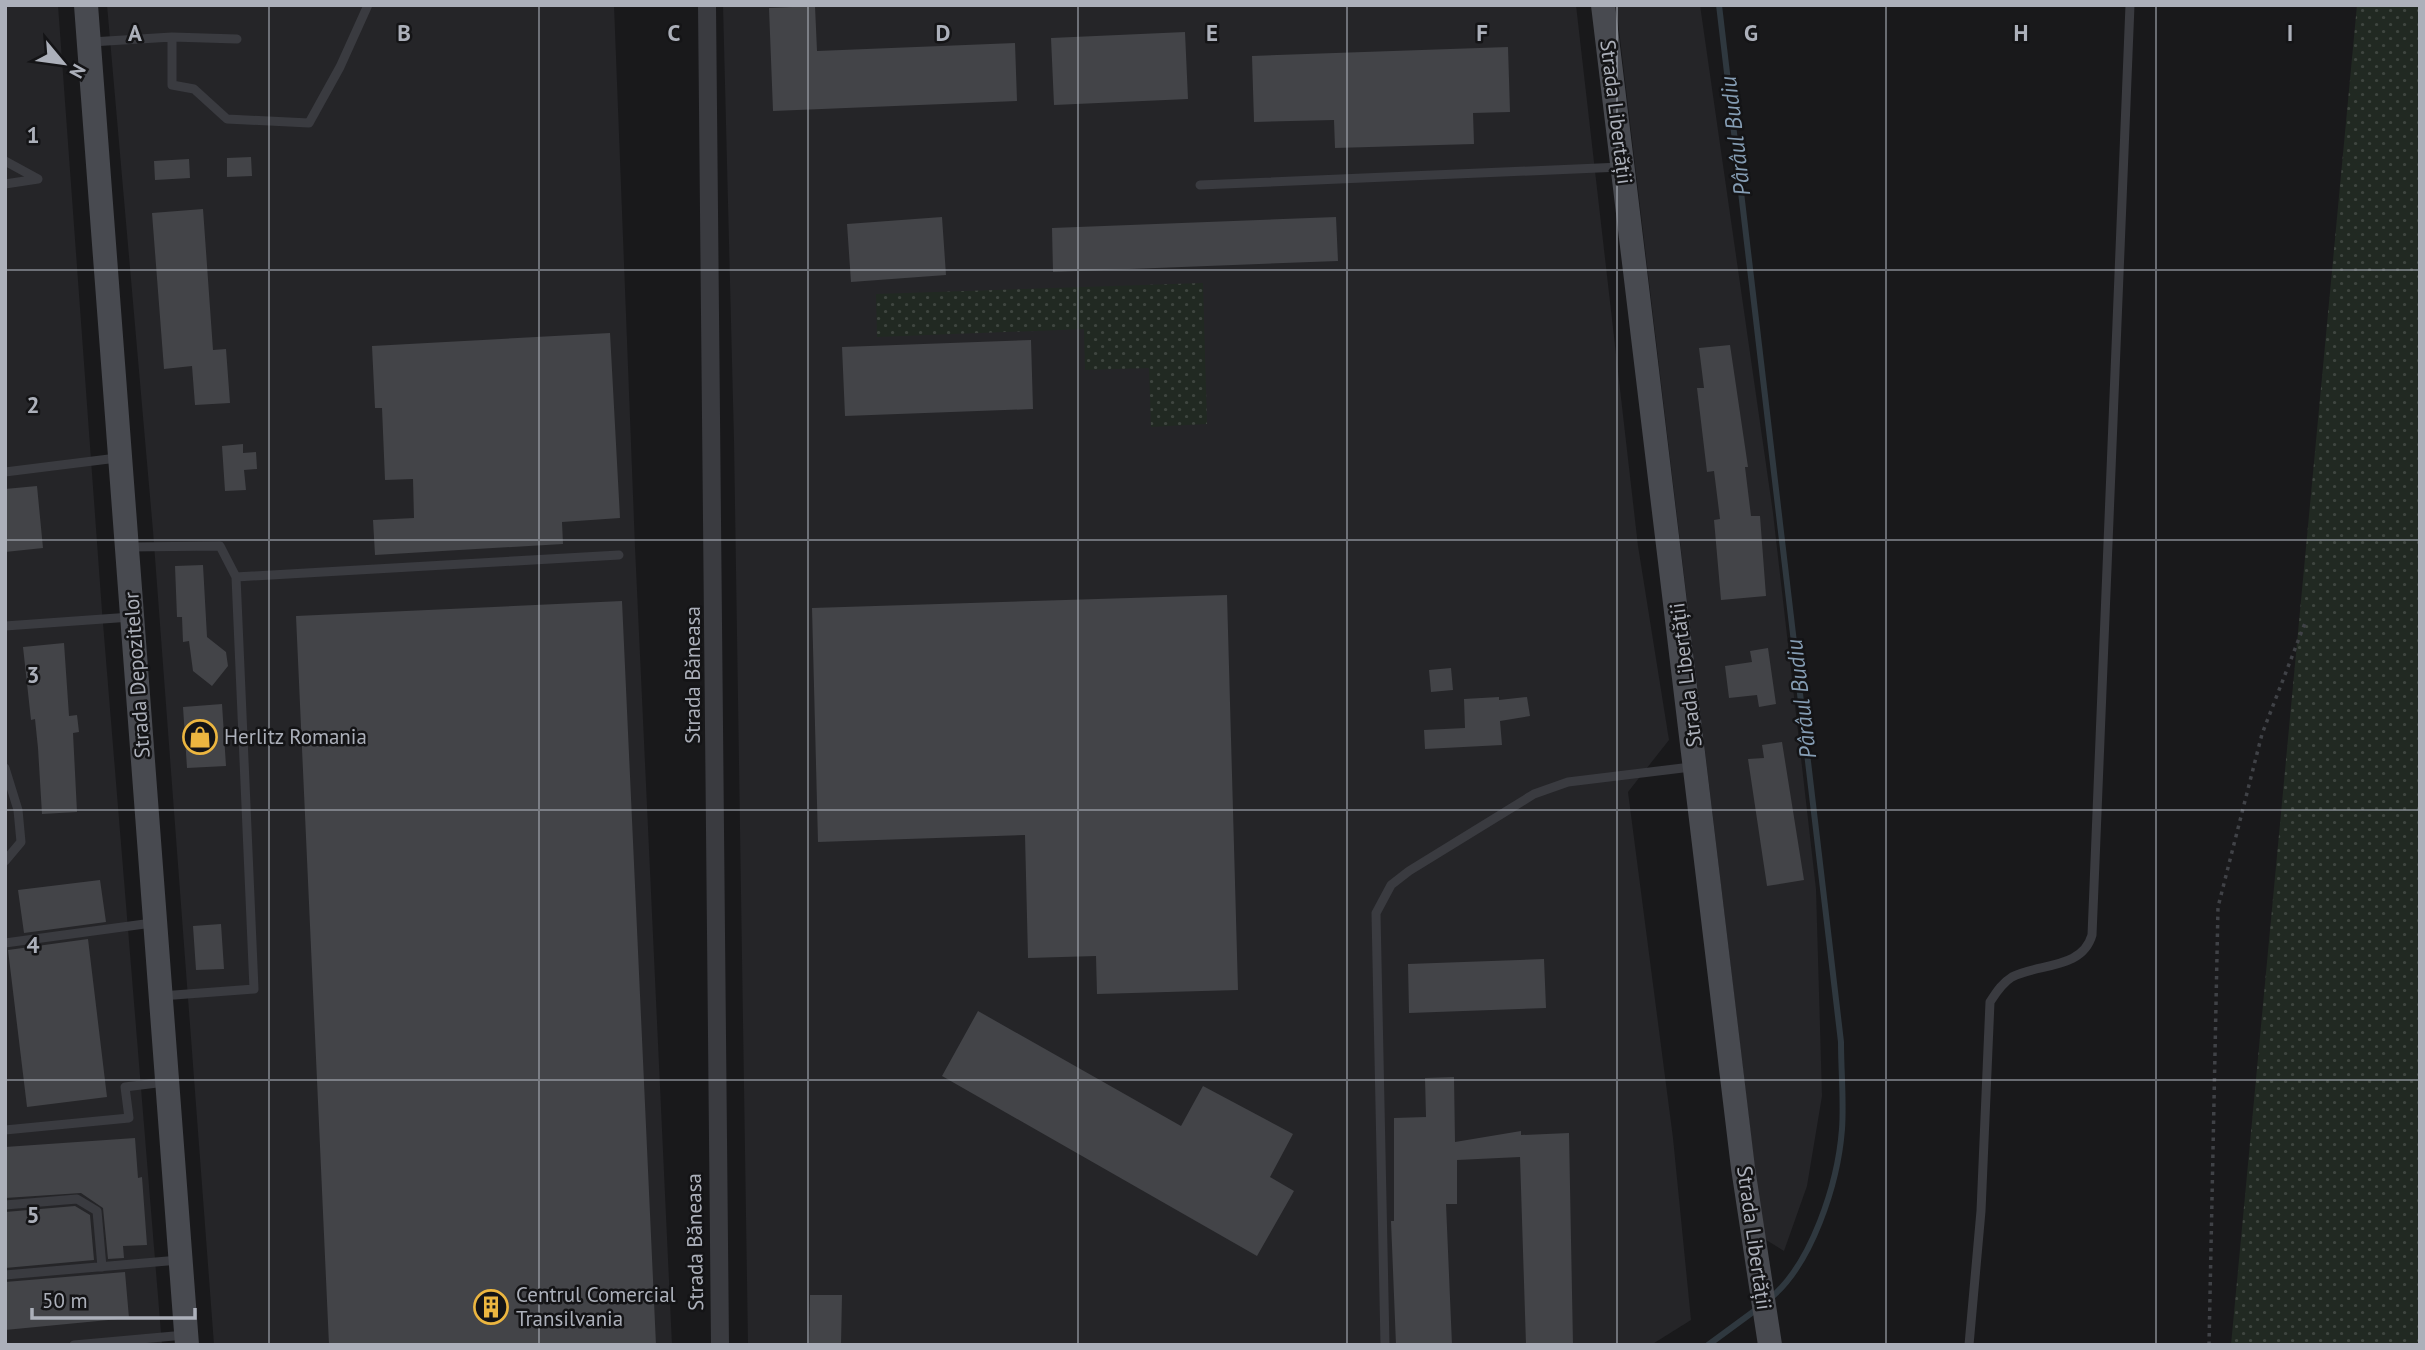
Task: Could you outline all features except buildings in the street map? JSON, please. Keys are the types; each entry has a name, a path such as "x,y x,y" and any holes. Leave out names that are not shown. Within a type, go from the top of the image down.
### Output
{"main road":[{"name":"Strada Depozitelor","path":"86,5 187,1340"},
{"name":"Strada Libertății","path":"1603,5 1755,1249 1770,1345"}],"street":[{"name":"Strada Băneasa","path":"707,5 720,1345"}],"lane":[{"path":"172,37 172,85 194,89 228,119 309,123 340,67 368,5"},
{"path":"1969,1345 1981,1211 1990,1002 2011,977 2072,959 2087,947 2092,935 2130,5"},
{"path":"89,42 172,37 237,39"},
{"path":"5,161 38,179 5,184"},
{"path":"1200,185 1623,166"},
{"path":"5,472 122,457"},
{"path":"128,547 220,546 236,578 254,989 159,996"},
{"path":"236,578 619,555"},
{"path":"5,626 133,617"},
{"path":"1385,1345 1376,913 1386,894 1391,885 1409,871 1534,794 1568,782 1696,766"},
{"path":"5,768 18,810 21,842 5,861"},
{"path":"5,943 154,923"},
{"path":"5,1130 129,1118 125,1087 167,1082"},
{"path":"5,1205 77,1199 97,1211 102,1266"},
{"path":"5,1275 181,1259"},
{"path":"74,1345 187,1340"}],"path":[{"path":"2209,1345 2218,907 2262,734 2305,623"}],"shaded area":[{"path":"5,5 58,5 102,611 162,1345 5,1345"},
{"path":"107,5 614,5 635,547 672,1345 214,1345 153,531"},
{"path":"723,5 1576,5 1638,546 1669,740 1628,792 1673,1138 1691,1320 1651,1345 748,1345 734,441"},
{"path":"1616,5 1700,5 1773,513 1816,889 1822,1096 1807,1186 1784,1251 1763,1238"},
{"path":"2357,5 2420,5 2420,1345 2231,1345"},
{"path":"1203,283 1207,424 1151,427 1149,368 1085,370 1084,329 877,337 876,294"}],"waterway":[{"name":"Pârâul Budiu","path":"1719,5 1841,1042 1843,1108 1835,1173 1810,1245 1784,1285 1768,1300"},
{"name":"Pârâul Budiu","path":"1708,1345 1757,1309"}],"place":[{"name":"Herlitz Romania","path":"200,737"},
{"name":"Centrul Comercial Transilvania","path":"491,1307"}]}
